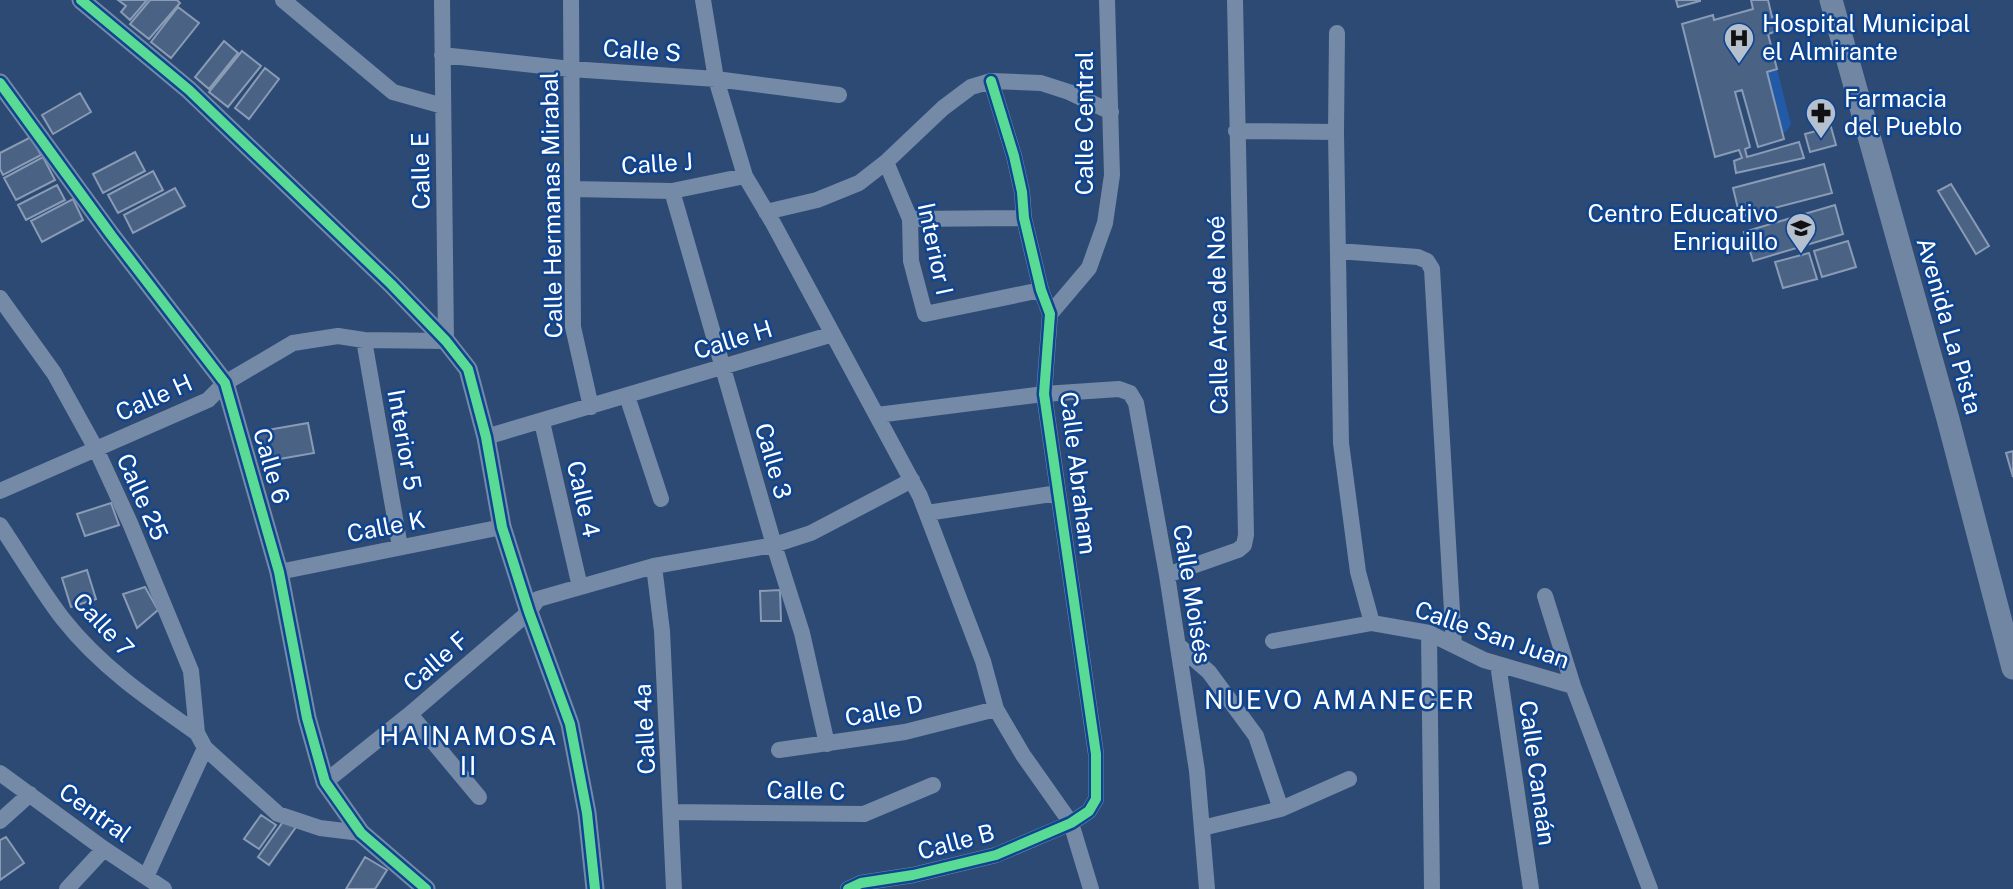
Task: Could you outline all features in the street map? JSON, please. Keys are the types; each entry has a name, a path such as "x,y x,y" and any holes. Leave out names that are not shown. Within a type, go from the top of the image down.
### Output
{"main road":[{"name":"Avenida La Pista","path":"1831,0 1948,419 2013,668"}],"street":[{"path":"81,0 189,90 391,284 446,341 468,369 486,438 502,527 533,605 570,724 587,813 595,889"},
{"path":"284,0 393,92 443,106"},
{"name":"Calle E","path":"442,0 446,341"},
{"name":"Calle Hermanas Mirabal","path":"570,0 573,327 590,407"},
{"path":"703,0 716,79 745,176 912,480 927,513 982,662 996,709 1023,755 1071,822 1091,889"},
{"name":"Calle Central","path":"1050,314 1089,268 1105,223 1112,175 1107,0"},
{"name":"Calle Arca de Noé","path":"1167,575 1238,550 1244,545 1247,535 1235,0"},
{"path":"1336,33 1341,443 1358,572 1372,623"},
{"name":"Calle S","path":"442,55 571,69 716,79 839,95"},
{"path":"766,212 817,200 859,183 971,87 991,82 1041,83 1069,92 1111,112"},
{"name":"Calle Abraham","path":"991,82 1014,156 1022,192 1024,218 1041,290 1050,314 1044,394 1096,754 1097,778 1096,799 1089,811 1071,822"},
{"name":"Calle 6","path":"0,83 111,235 225,383 279,572 307,718 325,782 361,833 426,889"},
{"path":"1236,131 1336,132"},
{"name":"Interior I","path":"886,162 911,219 911,261 925,314 1041,290"},
{"name":"Calle J","path":"572,189 672,191 745,176"},
{"name":"Calle 3","path":"672,191 802,633 827,744"},
{"path":"911,219 1024,218"},
{"path":"1338,251 1418,257 1427,261 1432,270 1454,645"},
{"name":"Calle 25","path":"0,298 54,373 96,449 130,523 191,671 197,733"},
{"name":"Calle H","path":"486,438 833,334"},
{"name":"Calle H","path":"0,491 208,400 225,383 293,343 338,336 364,340 446,341"},
{"name":"Interior 5","path":"364,340 400,547"},
{"name":"Calle Moisés","path":"1044,394 1119,389 1130,393 1136,403 1167,575 1197,771 1207,889"},
{"path":"877,415 1044,394"},
{"path":"627,396 661,499"},
{"name":"Calle 4","path":"542,422 580,587"},
{"path":"533,605 580,587 654,566 774,545 811,533 912,480"},
{"path":"927,513 1058,493"},
{"name":"Calle 7","path":"0,525 63,619 101,661 140,694 197,733"},
{"name":"Calle K","path":"279,572 502,527"},
{"name":"Calle 4a","path":"654,566 662,631 674,889"},
{"path":"1545,596 1573,686 1650,889"},
{"name":"Calle F","path":"325,782 410,714 533,605"},
{"name":"Calle San Juan","path":"1273,641 1372,623 1429,633 1498,664 1573,686"},
{"path":"1429,633 1432,889"},
{"path":"1178,645 1209,672 1256,736 1281,809"},
{"name":"Calle Canaán","path":"1498,664 1531,889"},
{"name":"Calle D","path":"779,750 905,732 996,709"},
{"path":"410,714 479,797"},
{"path":"197,733 205,748 278,814 320,828 361,833"},
{"path":"146,877 205,748"},
{"name":"Central","path":"0,773 164,889"},
{"path":"1202,828 1281,809 1349,779"},
{"name":"Calle C","path":"672,812 864,814 933,785"},
{"path":"0,821 30,794"},
{"name":"Calle B","path":"848,889 861,883 913,875 996,855 1071,822"},
{"path":"67,889 104,849"}],"shaded area":[{"path":"1777,69 1791,124 1786,132 1782,133 1767,72"}],"building":[{"path":"118,0 147,0 130,20 121,12 126,6"},
{"path":"150,0 177,0 180,3 149,39 130,24"},
{"path":"1676,0 1700,0 1700,1 1678,7"},
{"path":"1751,0 1768,0 1772,17 1776,16 1780,30 1768,34 1777,69 1767,72 1784,139 1758,147 1742,90 1735,92 1750,147 1745,149 1747,157 1799,142 1804,158 1736,173 1734,161 1742,158 1739,150 1715,157 1682,24 1713,15 1714,20 1753,9"},
{"path":"178,7 199,23 171,58 151,42"},
{"path":"224,41 238,53 209,89 195,77"},
{"path":"242,51 261,66 228,107 209,92"},
{"path":"265,68 279,79 249,119 235,108"},
{"path":"80,93 91,112 53,134 42,115"},
{"name":"Farmacia del Pueblo","path":"1831,127 1836,145 1810,152 1805,134"},
{"path":"31,137 41,155 3,175 0,169 0,153"},
{"path":"135,152 145,171 103,193 93,174"},
{"path":"43,157 55,180 16,200 4,178"},
{"path":"1824,164 1832,193 1740,217 1733,188"},
{"path":"153,171 163,190 118,213 108,195"},
{"path":"1951,184 1989,246 1976,254 1938,191"},
{"path":"57,185 65,200 26,220 18,205"},
{"path":"175,188 185,206 133,233 124,215"},
{"path":"73,199 83,220 42,242 31,221"},
{"path":"1835,205 1843,234 1753,261 1744,232"},
{"path":"1848,241 1856,267 1822,277 1814,251"},
{"path":"1809,253 1817,279 1783,288 1775,262"},
{"path":"308,423 314,453 262,462 256,432"},
{"path":"2013,451 2013,477 2006,453"},
{"path":"111,503 119,525 85,536 77,514"},
{"path":"87,570 96,599 71,607 62,578"},
{"path":"145,587 158,610 137,628 123,594"},
{"path":"780,590 781,621 761,621 760,591"},
{"path":"261,815 276,825 259,849 244,839"},
{"path":"285,819 296,827 269,865 258,857"},
{"path":"6,837 24,863 0,880 0,840"},
{"path":"365,857 387,870 375,889 346,889"}],"cycle path":[{"path":"81,0 189,90 391,284 446,341 468,369 486,437 502,527 529,612 570,724 587,813 595,889"},
{"path":"848,889 861,883 913,875 996,855 1071,823 1089,811 1096,799 1096,754 1044,394 1050,314 1041,290 1024,218 1022,192 1014,156 991,81"},
{"path":"0,83 111,235 225,383 279,572 307,718 325,782 361,833 426,889"}],"place":[{"name":"Hospital Municipal el Almirante","path":"1739,65"},
{"name":"Farmacia del Pueblo","path":"1821,140"},
{"name":"Centro Educativo Enriquillo","path":"1801,255"}],"district":[{"name":"NUEVO AMANECER","path":"1340,700"},
{"name":"HAINAMOSA II","path":"469,751"}]}
